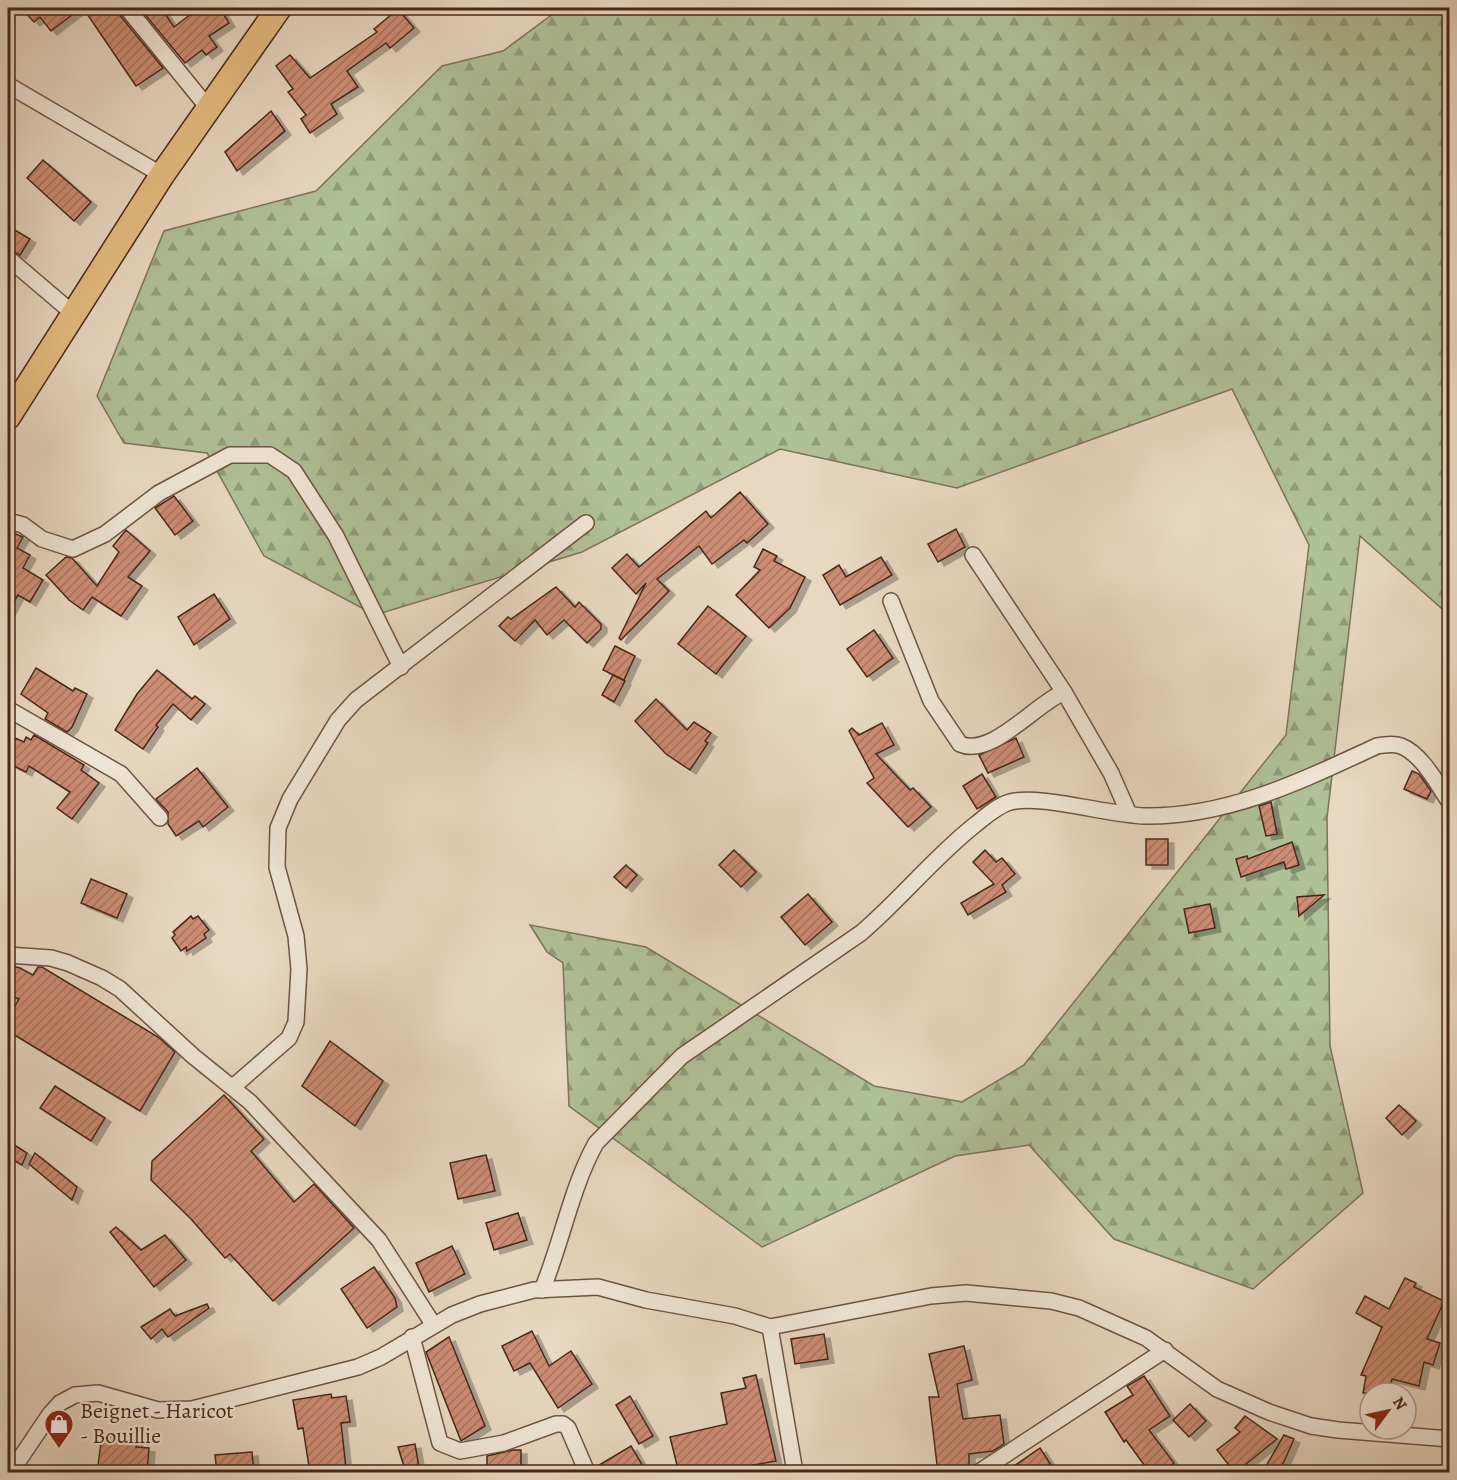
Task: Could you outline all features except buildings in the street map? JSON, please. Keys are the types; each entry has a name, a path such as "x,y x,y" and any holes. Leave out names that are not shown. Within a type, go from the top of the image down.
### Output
{"main road":[{"path":"8,417 162,176 276,9"}],"street":[{"path":"128,8 209,109"},
{"path":"8,85 162,176"},
{"path":"8,258 75,315"},
{"path":"8,521 22,525 42,538 73,549 105,534 159,493 230,455 270,455 294,471 336,536 400,667"},
{"path":"232,1087 289,1038 296,1022 299,969 296,936 277,867 278,828 290,799 338,720 356,700 586,523"},
{"path":"973,555 1065,692 1111,772 1129,814"},
{"path":"891,601 931,701 960,744 967,747 994,741 1044,702 1065,692"},
{"path":"8,709 121,774 160,818"},
{"path":"542,1290 558,1251 589,1156 596,1143 681,1056 861,933 880,917 936,859 998,807 1010,802 1029,800 1113,814 1192,813 1228,806 1286,788 1377,746 1393,744 1411,753 1436,781 1449,803"},
{"path":"8,955 51,958 102,978 120,989 185,1048 250,1102 379,1240 434,1324"},
{"path":"11,1473 50,1414 60,1403 75,1395 98,1393 158,1410 204,1408 358,1367 381,1357 434,1324 480,1304 542,1290 598,1287 646,1300 735,1316 770,1327 931,1296 966,1293 1051,1300 1079,1308 1146,1338 1217,1389 1245,1404 1311,1426 1449,1438"},
{"path":"770,1327 795,1473"},
{"path":"412,1337 440,1443 460,1451 504,1443 556,1424 564,1424 568,1428 587,1473"},
{"path":"979,1473 1165,1350"}],"green space":[{"path":"561,8 1449,8 1449,615 1360,536 1327,818 1330,1046 1363,1193 1253,1289 1114,1239 1029,1145 955,1156 762,1247 569,1106 563,963 547,952 530,925 646,947 874,1086 962,1102 1024,1065 1286,735 1309,545 1232,389 957,488 780,449 582,552 375,615 264,556 207,453 124,443 97,396 164,231 316,191 442,66 503,51"}],"place":[{"name":"Beignet - Haricot - Bouillie","path":"59,1450"}]}
